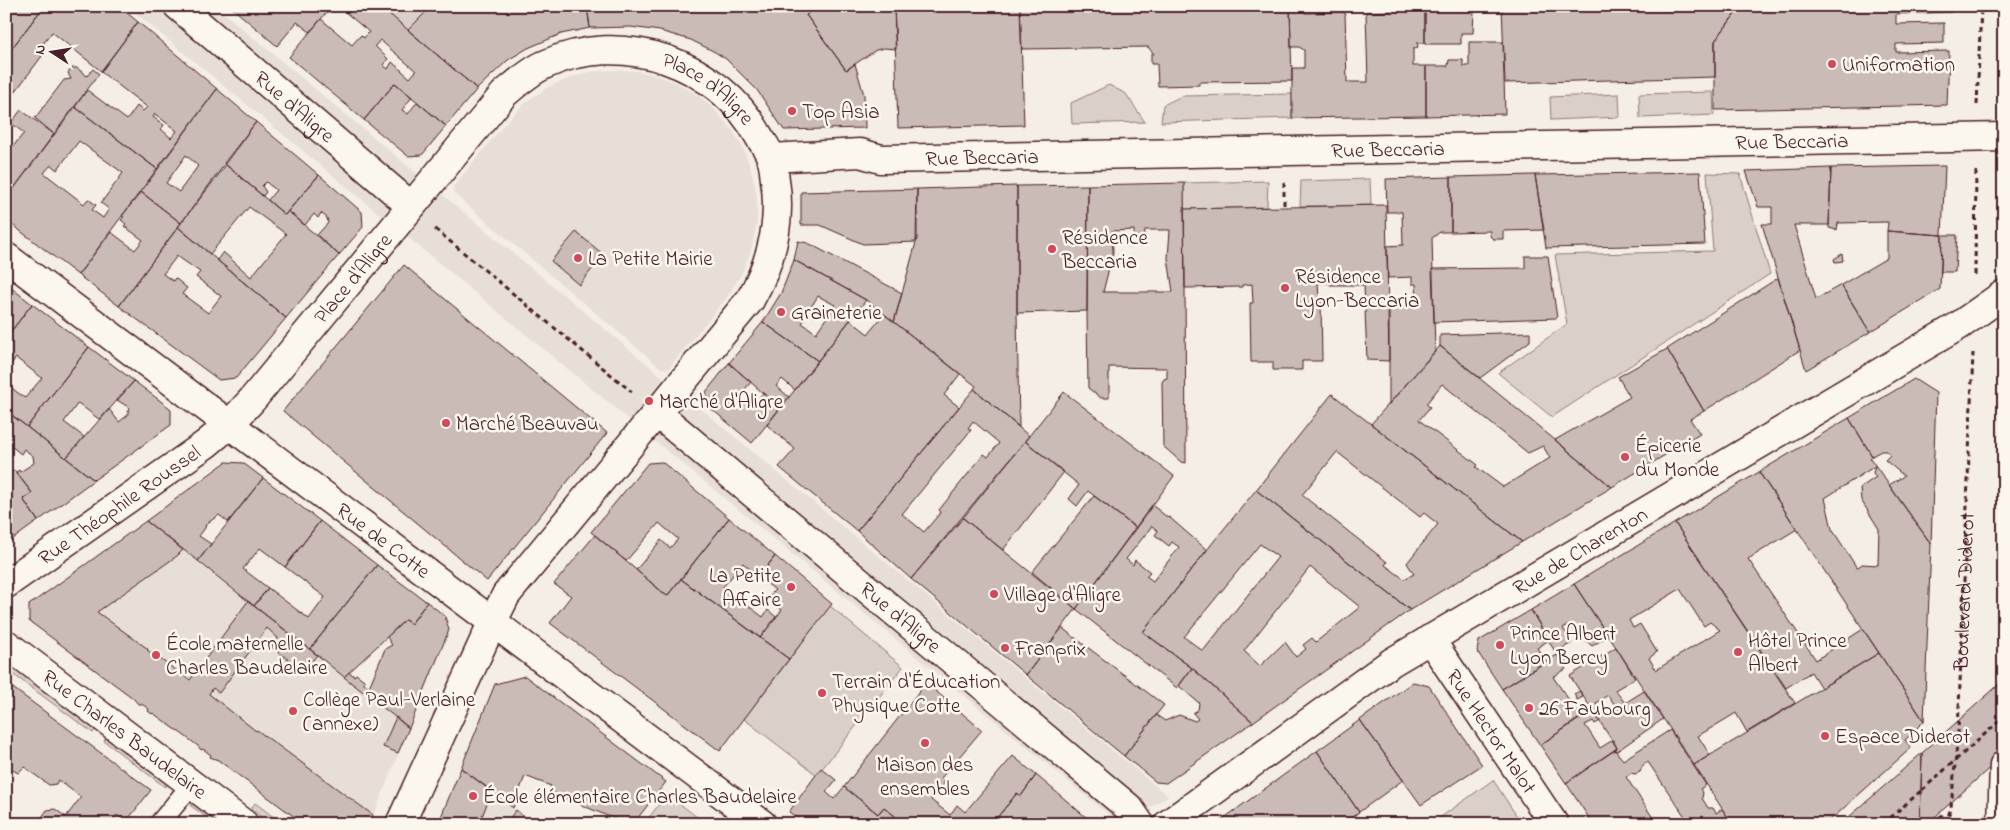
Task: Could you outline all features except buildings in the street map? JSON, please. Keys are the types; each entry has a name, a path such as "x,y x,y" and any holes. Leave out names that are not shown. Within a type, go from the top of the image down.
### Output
{"street":[{"name":"Rue d'Aligre","path":"178,6 420,215"},
{"name":"Place d'Aligre","path":"230,424 420,215 504,94 543,65 594,50 625,50 651,54 677,62 700,75 724,93 743,112 771,158 777,191 777,228 763,277 750,300 647,404 506,595 400,824"},
{"name":"Rue Beccaria","path":"771,158 860,153 881,159 2004,137"},
{"name":"Rue de Cotte","path":"6,257 762,824"},
{"name":"Rue de Charenton","path":"1168,824 1392,662 1960,325 2004,294"},
{"name":"Rue d'Aligre","path":"647,404 1129,808 1140,824"},
{"name":"Rue Théophile Roussel","path":"6,584 206,444 230,424"},
{"name":"Rue Hector Malot","path":"1430,639 1554,824"},
{"name":"Rue Charles Baudelaire","path":"6,644 244,824"},
{"path":"2002,824 2004,765"}],"lane":[{"path":"159,824 192,784"}],"path":[{"path":"1977,106 1981,6"},
{"path":"1975,282 1976,158"},
{"path":"1284,179 1284,207"},
{"path":"420,215 647,404"},
{"name":"Boulevard Diderot","path":"1946,824 1952,807 1958,734 1973,357"},
{"path":"1883,824 2004,717"},
{"path":"1932,824 1945,813"}],"shaded area":[{"name":"Marché d'Aligre","path":"127,6 215,6 1168,796 1124,824 1120,824"},
{"path":"380,6 432,6 408,30"},
{"name":"Marché d'Aligre","path":"612,70 637,71 659,76 679,84 699,96 715,110 733,131 744,150 757,196 757,223 751,251 741,275 728,296 668,369 661,368 454,194 453,187 508,120 527,101 548,87 570,78 590,72"},
{"path":"1109,85 1126,94 1145,122 1072,124 1071,103"},
{"path":"1713,92 1714,115 1640,118 1639,94"},
{"path":"1292,94 1292,118 1161,122 1163,105 1182,96"},
{"path":"1619,94 1620,117 1551,120 1550,97"},
{"path":"1707,173 1740,174 1770,274 1552,417 1498,373 1567,324 1555,255 1713,251"},
{"path":"1370,179 1371,205 1300,206 1301,181"},
{"path":"1268,181 1267,207 1184,209 1184,183"},
{"path":"146,521 409,728 370,824 304,824 218,760 210,757 211,755 203,749 201,750 152,714 141,703 139,705 133,698 29,621 29,605"},
{"name":"Terrain d'Éducation Physique Cotte","path":"830,606 903,667 817,775 744,719"},
{"path":"6,660 97,727 93,733 6,669"},
{"path":"107,736 168,782 165,787 104,741"},
{"name":"École élémentaire Charles Baudelaire","path":"461,768 532,824 438,824"},
{"path":"1493,780 1522,824 1431,824"},
{"path":"667,794 706,824 644,824"},
{"path":"195,800 227,824 216,824 191,806"},
{"path":"255,803 283,824 271,824 251,809"}],"place":[{"name":"Uniformation","path":"1832,64"},
{"name":"Top Asia","path":"792,111"},
{"name":"Résidence Beccaria","path":"1052,249"},
{"name":"La Petite Mairie","path":"578,258"},
{"name":"Résidence Lyon-Beccaria","path":"1285,288"},
{"name":"Graineterie","path":"781,312"},
{"name":"Marché d'Aligre","path":"649,401"},
{"name":"Marché Beauvau","path":"446,423"},
{"name":"Épicerie du Monde","path":"1625,457"},
{"name":"La Petite Affaire","path":"791,587"},
{"name":"Village d'Aligre","path":"994,594"},
{"name":"Prince Albert Lyon Bercy","path":"1500,645"},
{"name":"Franprix","path":"1005,648"},
{"name":"Hôtel Prince Albert","path":"1738,652"},
{"name":"École maternelle Charles Baudelaire","path":"156,655"},
{"name":"Terrain d'Éducation Physique Cotte","path":"822,693"},
{"name":"26 Faubourg","path":"1529,708"},
{"name":"Collège Paul-Verlaine (annexe)","path":"293,711"},
{"name":"Espace Diderot","path":"1825,736"},
{"name":"Maison des ensembles","path":"925,743"},
{"name":"École élémentaire Charles Baudelaire","path":"473,796"}]}
